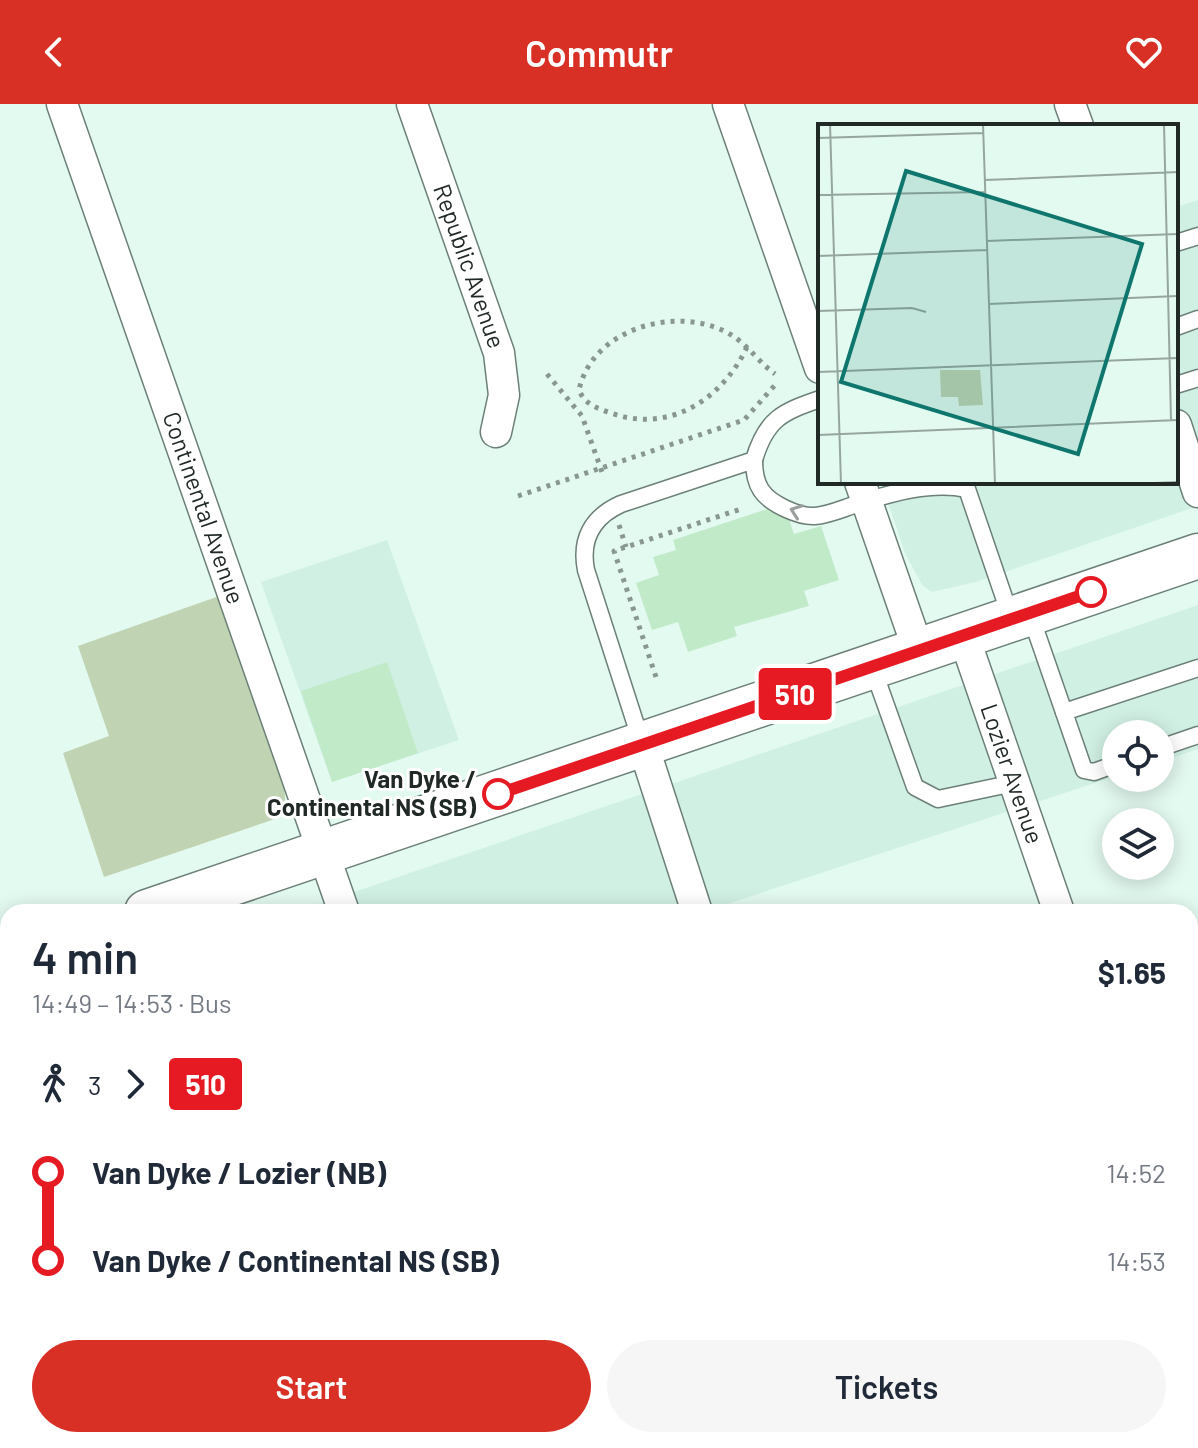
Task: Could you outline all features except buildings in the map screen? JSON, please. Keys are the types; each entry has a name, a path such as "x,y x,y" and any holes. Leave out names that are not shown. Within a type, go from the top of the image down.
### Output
{"main road":[{"path":"183,904 324,853 1198,556"}],"street":[{"name":"Continental Avenue","path":"62,104 341,904"},
{"name":"Republic Avenue","path":"412,104 499,353 504,395 496,432"},
{"path":"728,104 818,362"},
{"path":"1070,104 1077,124"},
{"path":"1178,431 1198,492"},
{"path":"863,491 919,652"},
{"name":"Lozier Avenue","path":"963,634 1056,904"},
{"path":"643,745 694,904"}],"lane":[{"path":"1178,242 1198,236"},
{"path":"1178,326 1198,319"},
{"path":"1178,384 1198,378"},
{"path":"818,400 777,416 763,435 754,460 756,481 766,496 804,516 822,515 863,491 891,493 951,485 967,489 1064,712 1084,770 1094,772 1102,769"},
{"path":"643,745 586,570 584,544 589,531 605,513 621,504 754,460"},
{"path":"872,668 915,787 938,799 1014,783"},
{"path":"1064,712 1198,668"},
{"path":"1174,743 1198,735"}],"path":[{"path":"747,347 722,387 701,403 676,415 650,419 622,417 590,404 581,395 581,383 586,372 603,350 627,333 650,323 680,321 711,326 747,347 775,374"},
{"path":"547,374 582,416 601,470"},
{"path":"518,496 744,420 776,384"},
{"path":"572,403 581,395"},
{"path":"656,677 614,551 744,508"},
{"path":"618,521 626,547"},
{"path":"618,606 631,602"}],"shaded area":[{"path":"1198,200 1198,506 976,582 932,592 922,585 905,553 882,484 1178,484 1178,206"},
{"path":"387,540 459,740 332,782 261,582"},
{"path":"222,595 283,785 283,808 272,820 104,877 63,753 109,736 78,646"},
{"path":"1198,605 1198,749 1174,757 1174,720 1102,720 1102,781 727,904 319,904"}],"bus line":[{"name":"510","path":"498,794 1091,592"}],"place":[{"name":"Van Dyke / Continental NS (SB)","path":"498,794"}]}
